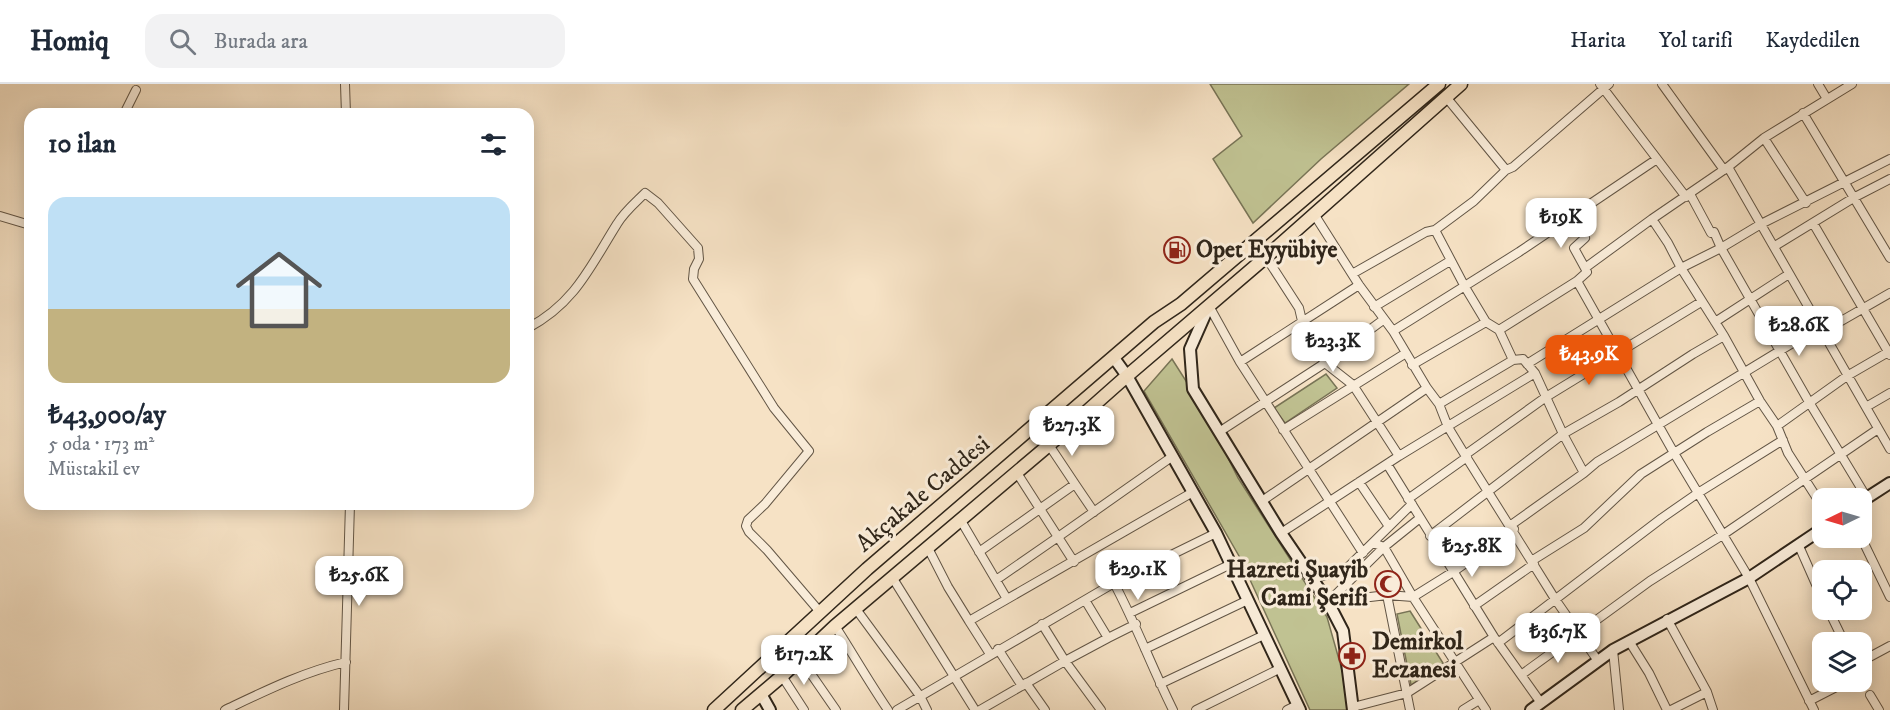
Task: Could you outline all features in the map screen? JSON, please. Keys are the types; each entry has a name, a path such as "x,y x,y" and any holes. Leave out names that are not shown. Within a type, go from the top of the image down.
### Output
{"main road":[{"name":"Akçakale Caddesi","path":"714,710 820,612 1154,322 1181,304 1439,84"},
{"name":"Akçakale Caddesi","path":"748,708 835,626 1048,446 1461,84"},
{"path":"1209,306 1190,349 1192,389 1281,533 1328,602 1343,631 1353,708"},
{"path":"1114,357 1216,533 1280,669 1295,708"},
{"path":"1872,494 1890,483"},
{"path":"1536,706 1613,650 1749,578 1812,536"},
{"path":"761,694 770,710"}],"street":[{"path":"345,84 346,108"},
{"path":"1662,84 1726,169 1775,246 1890,449"},
{"path":"1818,84 1827,99"},
{"path":"1585,268 1726,169 1764,138 1852,84"},
{"path":"1352,274 1426,232 1435,230 1474,201 1506,170 1513,167 1604,86 1657,159 1688,195 1711,233 1714,232 1749,299 1858,488"},
{"path":"127,108 136,90"},
{"path":"1446,98 1506,170"},
{"path":"1803,113 1890,258"},
{"path":"1764,138 1806,202"},
{"path":"1393,331 1570,218 1657,159"},
{"path":"1527,364 1681,268 1761,224 1889,160"},
{"path":"1775,246 1854,197 1890,179"},
{"path":"534,325 568,299 588,275 617,223 645,193 658,203 698,248 699,259 694,269 693,279 774,408 809,450 765,504 748,520 746,526 820,612"},
{"path":"1314,214 1359,285 1393,331 1412,365 1439,404 1448,427 1466,456 1555,598 1598,661"},
{"path":"0,216 24,223"},
{"path":"1499,330 1577,281 1587,272 1574,248 1585,238 1570,218"},
{"path":"1652,219 1724,336 1760,401 1777,426 1788,453 1812,490"},
{"path":"1777,426 1848,376 1889,353 1813,223"},
{"path":"1435,230 1450,261 1486,322 1499,330 1514,360"},
{"path":"1266,257 1299,308 1302,321 1325,363 1353,385 1399,456"},
{"path":"1374,307 1450,261"},
{"path":"1714,322 1789,274"},
{"path":"1577,281 1640,389 1674,453 1749,578 1814,710"},
{"path":"1240,362 1359,285"},
{"path":"1328,602 1387,595 1413,597 1452,572 1597,462 1780,350 1890,293"},
{"path":"1313,579 1346,569 1373,543 1410,501 1466,456 1546,398 1701,302"},
{"path":"1209,306 1240,362 1363,553"},
{"path":"1219,432 1325,363 1383,320"},
{"path":"1412,365 1486,322"},
{"path":"1430,536 1563,434 1724,336"},
{"path":"1283,430 1406,353"},
{"path":"1439,404 1514,360 1523,359 1534,373 1584,473"},
{"path":"1281,533 1399,456 1534,373"},
{"path":"1262,501 1427,388"},
{"path":"1866,407 1890,393"},
{"path":"1474,606 1584,528 1641,474 1760,401"},
{"path":"1521,675 1650,581 1724,534 1878,429"},
{"path":"1353,708 1407,693 1496,640 1698,493 1783,440"},
{"path":"1048,446 1094,512"},
{"path":"996,580 1173,456"},
{"path":"1387,464 1452,572 1521,675 1536,706"},
{"path":"1017,472 1074,562"},
{"path":"1359,483 1388,525"},
{"path":"980,552 1075,484"},
{"path":"969,621 1193,492"},
{"path":"344,710 350,510"},
{"path":"1328,602 1384,547 1420,518"},
{"path":"960,519 1007,599"},
{"path":"897,710 1114,583 1216,533"},
{"path":"1373,543 1384,547 1413,597 1486,710"},
{"path":"1799,546 1812,575"},
{"path":"928,548 948,587 990,654"},
{"path":"1866,548 1890,597"},
{"path":"1130,613 1231,564"},
{"path":"892,577 975,710"},
{"path":"1114,583 1136,624 1173,710"},
{"path":"1387,595 1410,710"},
{"path":"1085,600 1108,638"},
{"path":"1145,649 1248,600"},
{"path":"856,609 920,696 927,710"},
{"path":"1667,620 1707,692 1713,710"},
{"path":"1042,624 1065,661 1101,710"},
{"path":"980,710 1065,661 1136,624"},
{"path":"835,626 859,662 863,674 888,710"},
{"path":"1160,684 1264,635"},
{"path":"1629,641 1669,710 1707,692"},
{"path":"1872,656 1890,646"},
{"path":"998,649 1045,710"},
{"path":"1613,650 1619,710"},
{"path":"800,658 836,710"},
{"path":"225,710 287,681 346,662"},
{"path":"1196,710 1280,669"},
{"path":"782,676 804,710"},
{"path":"1809,701 1827,692"},
{"path":"1870,695 1879,710"},
{"path":"1463,710 1479,700"}],"green space":[{"path":"1210,84 1409,84 1321,159 1253,223 1213,159 1242,136"},
{"path":"1172,359 1202,406 1238,478 1327,617 1349,695 1351,710 1310,710 1239,556 1144,391"},
{"path":"1326,374 1337,388 1285,423 1274,408"},
{"path":"1410,611 1443,663 1411,685 1397,614"}],"place":[{"name":"Opet Eyyübiye","path":"1177,250"},
{"name":"Hazreti Şuayib Cami Şerifi","path":"1388,584"},
{"name":"Demirkol Eczanesi","path":"1352,656"}]}
